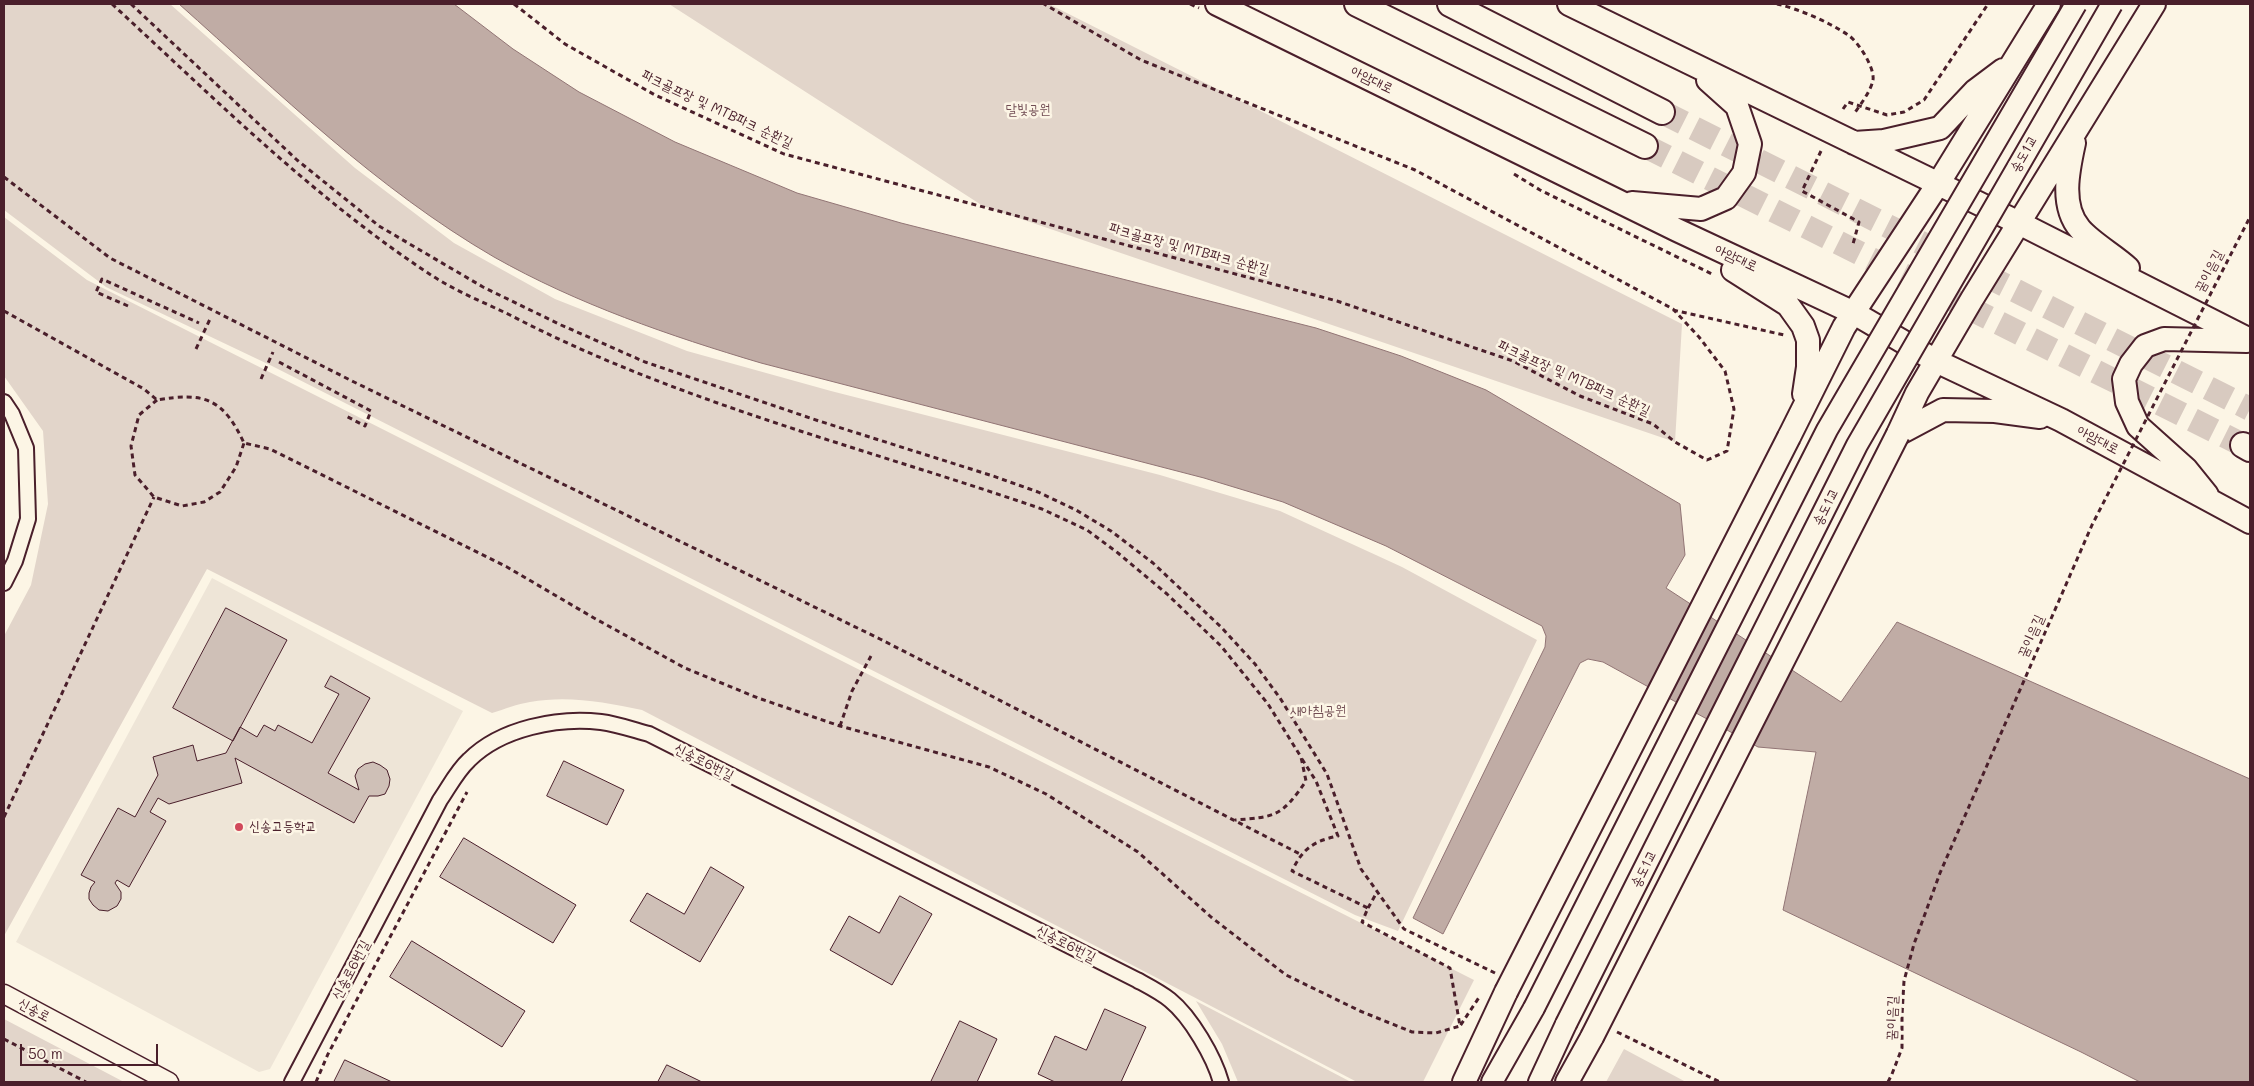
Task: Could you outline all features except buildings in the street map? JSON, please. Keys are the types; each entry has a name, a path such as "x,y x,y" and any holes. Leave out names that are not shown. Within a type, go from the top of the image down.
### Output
{"highway":[{"path":"1357,4 1645,146"},
{"path":"1450,4 1662,112"}],"main road":[{"name":"아암대로","path":"1217,4 1676,230 1854,313 1936,360 2060,420 2250,522"},
{"path":"1569,4 2019,223 2250,341"},
{"path":"1464,1082 1506,992 1844,327 1938,184 2049,4"},
{"path":"1492,1082 1534,1008 1826,430 2076,4"},
{"name":"송도1교","path":"1539,1082 1566,1024 1857,445 2112,4"},
{"path":"1567,1082 1592,1037 1898,434 1917,393 2154,4"},
{"path":"1619,202 1701,209 1726,198 1744,173 1750,144 1737,106 1690,62"},
{"path":"1854,143 1884,140 1940,128 1975,91 2013,62"},
{"path":"2076,130 2067,176 2070,211 2080,229 2160,294"},
{"path":"1676,230 1732,270 1788,305 1803,326 1808,340 1805,390 1789,437"},
{"path":"2213,502 2186,469 2138,426 2127,402 2124,379 2131,364 2145,346 2164,339 2250,341"},
{"path":"1898,434 1943,410 1995,411 2060,420"}],"street":[{"path":"4,402 12,414 26,448 28,519 15,561 4,583"},
{"name":"신송로6번길","path":"292,1082 440,800 469,759 500,738 531,726 563,720 602,722 649,734 1137,980 1171,1001 1192,1026 1217,1068 1221,1082"},
{"name":"신송로","path":"4,994 169,1082"}],"path":[{"path":"112,4 286,163 369,230 430,275 561,342 641,376 1034,506 1087,530 1167,594 1221,646 1268,704 1316,781 1338,836 1322,839 1300,854 1292,871 1368,908"},
{"path":"131,4 297,160 379,226 483,287 561,325 645,362 1038,492 1076,510 1111,531 1153,564 1221,627 1255,664 1280,698 1327,774 1349,829 1361,869 1377,892 1362,922 1450,968 1460,1026"},
{"name":"파크골프장 및 MTB파크 순환길","path":"514,4 565,44 655,95 784,154 1337,301 1513,361 1580,396 1653,424 1675,442 1707,460 1727,452 1734,409 1725,371 1700,337 1673,310 1415,170 1141,60 1044,4"},
{"path":"1777,4 1790,7 1849,35 1863,53 1872,69 1873,82 1854,114"},
{"path":"1843,110 1848,102 1886,116 1904,112 1924,100 1988,4"},
{"path":"1821,151 1802,191 1859,222 1853,244"},
{"path":"4,177 110,258 354,382 880,639 1300,854"},
{"name":"꿈이음길","path":"1888,1082 1902,1048 1904,981 1914,944 1940,873 2092,525 2250,217"},
{"path":"128,306 96,292 102,279 199,322"},
{"path":"1673,310 1791,336"},
{"path":"4,311 144,389 157,400"},
{"path":"196,349 210,319"},
{"path":"261,379 272,352"},
{"path":"279,362 371,411 365,426 346,416"},
{"path":"182,396 214,402 234,420 244,443 236,467 220,492 204,502 182,506 154,497 135,475 131,446 139,415 157,400 182,396"},
{"path":"244,443 270,449 507,567 685,668 758,698 840,726 990,767 1046,794 1138,852 1211,917 1286,976 1360,1011 1412,1032 1436,1033 1460,1026 1484,990"},
{"path":"4,817 154,497"},
{"path":"840,726 852,691 871,656"},
{"path":"1235,820 1268,818 1290,804 1306,782 1301,758"},
{"path":"316,1082 328,1054 467,792"},
{"path":"4,1039 86,1082"},
{"path":"1652,1050 1720,1082"}],"shaded area":[{"path":"179,4 454,4 513,49 579,92 675,142 797,193 901,223 1316,328 1401,356 1486,390 1680,504 1685,555 1666,588 1841,702 1897,622 2250,779 2250,1082 2140,1082 1783,910 1816,752 1758,747 1603,662 1588,659 1580,663 1443,934 1413,918 1545,647 1546,636 1542,626 1386,546 1283,502 1204,478 761,363 624,318 558,290 494,257 451,230 369,171"},
{"name":"신송고등학교","path":"212,578 463,711 270,1069 259,1072 16,942"}],"green space":[{"name":"새아침공원","path":"4,4 170,4 355,168 454,243 555,299 687,351 831,391 1160,475 1280,511 1402,567 1537,640 1398,931 1355,915 272,366 106,287 4,210"},
{"name":"달빛공원","path":"669,4 1049,4 1682,324 1675,442 983,206"},
{"path":"4,217 87,280 1474,980 1423,1082 1357,1082 642,710 600,702 558,699 525,703 492,713 207,569 4,936 4,636 31,585 48,504 43,431 4,376"},
{"path":"1196,1001 1351,1082 1238,1082 1222,1044"},
{"path":"4,1019 124,1082 4,1082"},
{"path":"1624,1049 1686,1082 1606,1082"}],"tunnel":[{"path":"1662,112 2250,409"},
{"path":"1645,146 2243,445"}],"place":[{"name":"신송고등학교","path":"239,827"}]}
